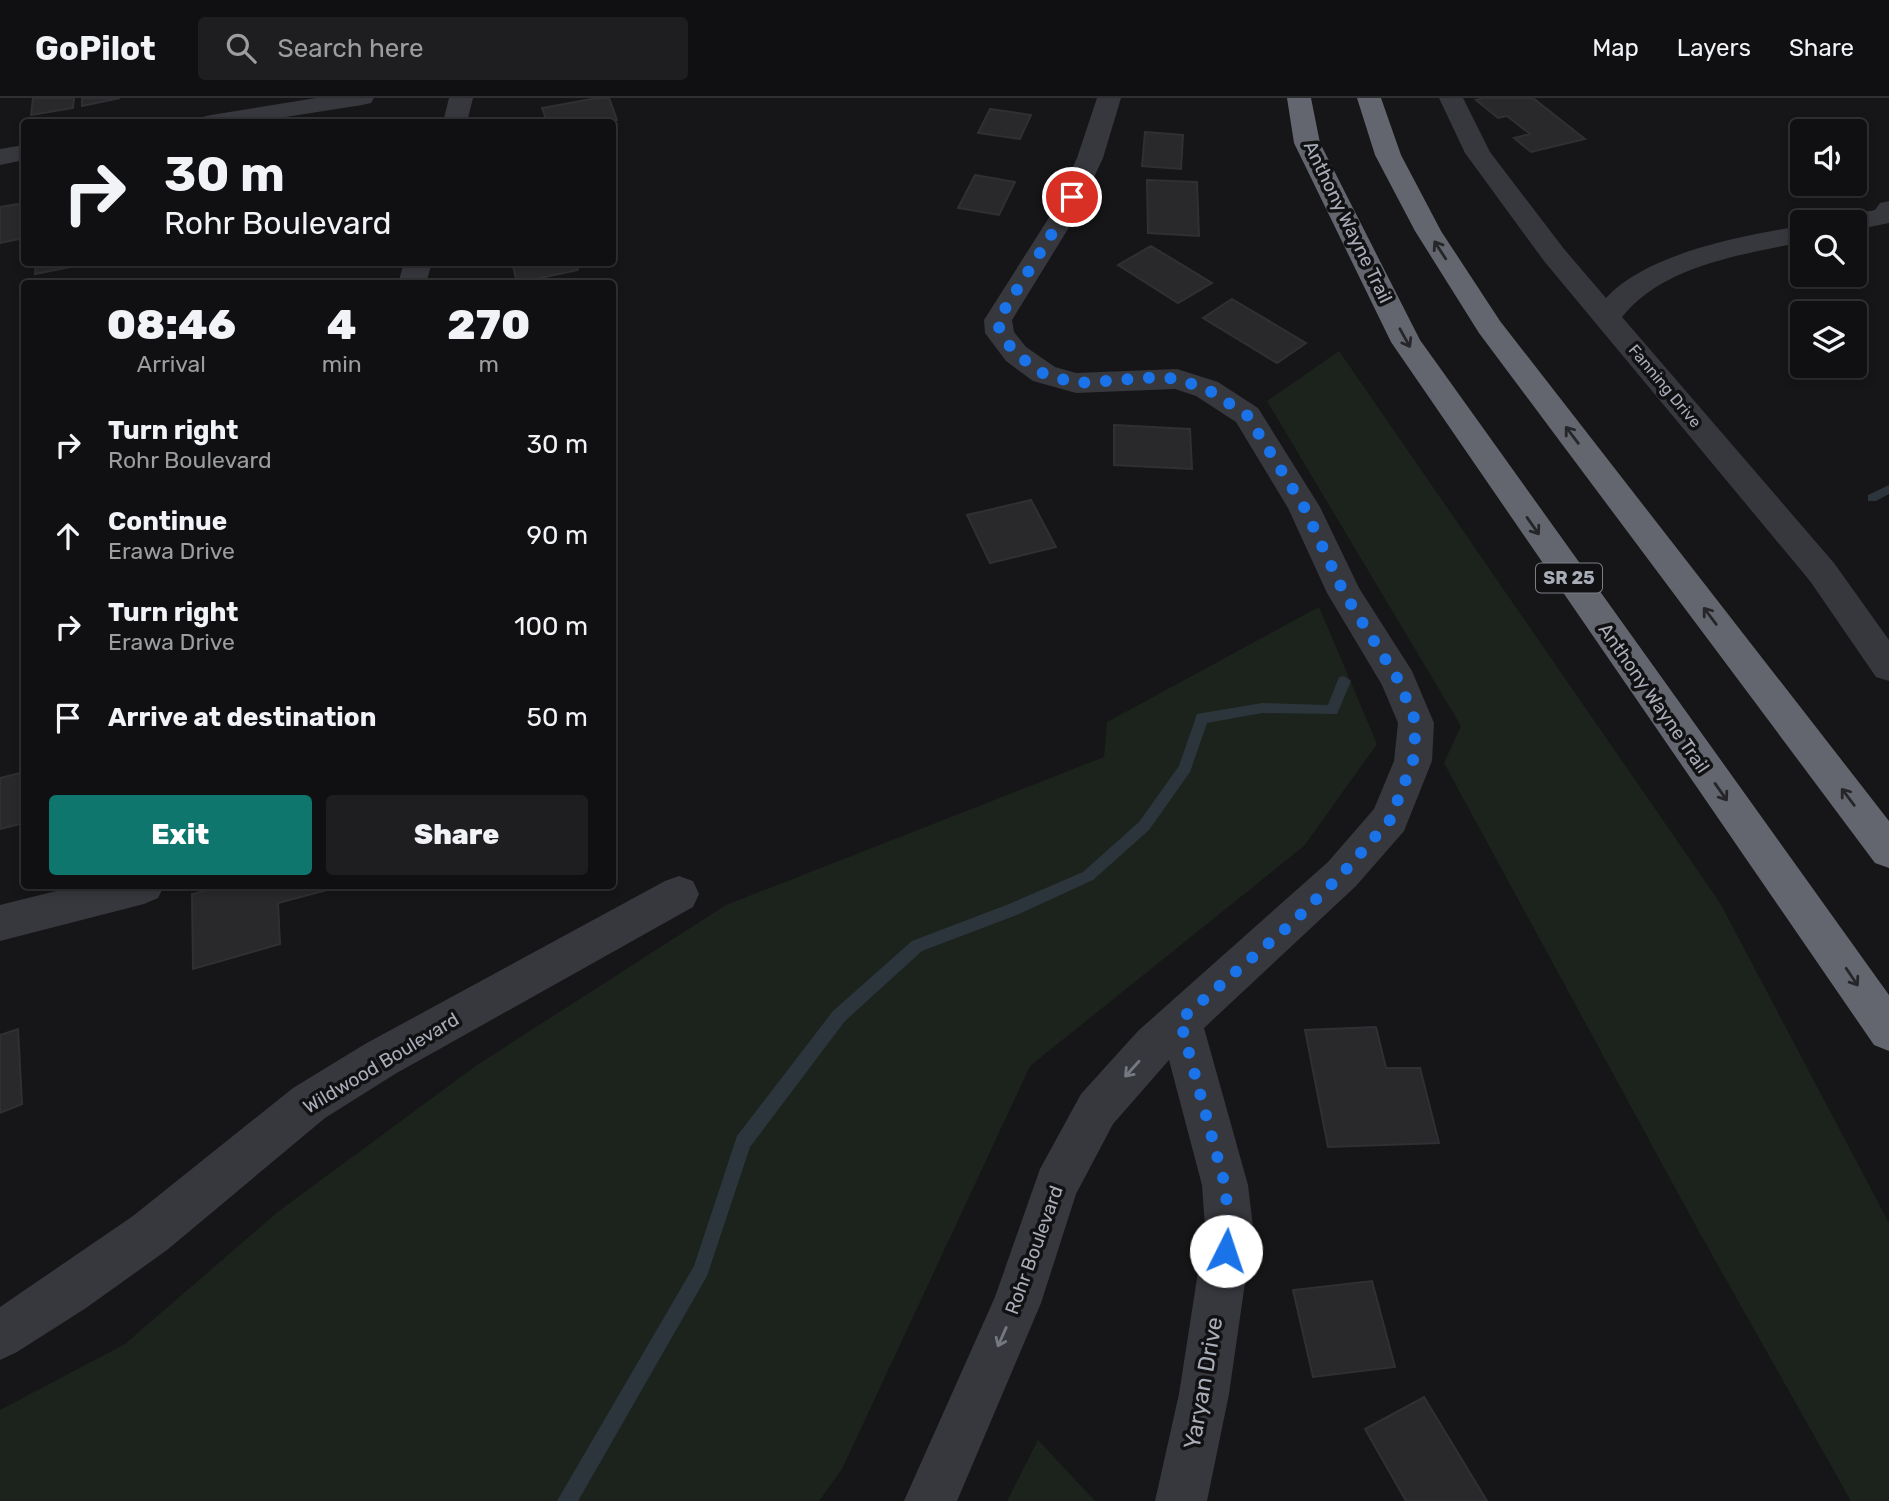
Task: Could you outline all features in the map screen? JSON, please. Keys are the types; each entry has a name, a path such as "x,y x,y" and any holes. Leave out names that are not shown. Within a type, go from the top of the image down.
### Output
{"highway":[{"name":"Anthony Wayne Trail","path":"1299,98 1307,143 1406,342 1889,1031"},
{"path":"1369,98 1388,155 1428,231 1489,327 1889,851"}],"street":[{"path":"230,119 362,98"},
{"path":"456,119 461,98"},
{"name":"Rohr Boulevard","path":"930,1501 1017,1303 1055,1185 1097,1110 1180,1020 1291,924 1342,874 1390,820 1403,793 1413,761 1416,723 1399,681 1344,593 1304,507 1247,415 1207,389 1177,379 1161,377 1076,383 1057,379 1044,374 1016,354 1000,333 998,320 1063,216 1074,193 1090,158 1109,98"},
{"name":"Fanning Drive","path":"1451,98 1478,153 1554,255 1822,572 1889,667"},
{"path":"0,157 21,154"},
{"path":"1867,220 1884,216 1889,209"},
{"path":"1606,317 1627,294 1668,270 1713,255 1790,237"},
{"path":"0,923 132,889"},
{"name":"Wildwood Boulevard","path":"0,1335 69,1291 150,1233 309,1103 380,1059 679,894"},
{"name":"Yaryan Drive","path":"1180,1020 1225,1185 1229,1227 1203,1394 1181,1501"}],"shaded area":[{"path":"1339,351 1720,903 1889,1223 1889,1501 1851,1501 1697,1228 1444,763 1461,726 1267,401"},
{"path":"1319,607 1377,744 1304,846 1030,1066 842,1469 819,1501 0,1501 0,1410 125,1344 279,1211 477,1065 726,905 1104,757 1107,722"},
{"path":"1038,1440 1095,1501 1007,1501"}],"building":[{"path":"33,98 74,98 73,108 31,115"},
{"path":"82,98 120,98 82,106"},
{"path":"609,98 617,120 546,119 542,108"},
{"path":"1533,98 1585,139 1531,152 1514,138 1530,134 1507,116 1498,118 1476,100"},
{"path":"990,109 1031,115 1020,139 978,133"},
{"path":"1145,132 1183,135 1181,169 1142,166"},
{"path":"975,175 1015,182 999,215 958,208"},
{"path":"1147,180 1197,182 1199,236 1148,233"},
{"path":"21,204 21,239 0,243 0,207"},
{"path":"1151,246 1212,283 1178,303 1118,265"},
{"path":"36,266 71,266 71,267 35,274"},
{"path":"513,266 577,266 578,270 531,280 516,280"},
{"path":"1232,299 1306,343 1277,363 1203,318"},
{"path":"1114,425 1190,429 1192,469 1114,465"},
{"path":"1031,500 1056,547 990,563 967,515"},
{"path":"21,773 21,824 0,829 0,778"},
{"path":"213,889 331,889 278,903 280,944 193,969 192,894"},
{"path":"1376,1027 1386,1068 1420,1068 1439,1143 1328,1147 1305,1030"},
{"path":"18,1029 22,1104 0,1113 0,1035"},
{"path":"1372,1281 1395,1367 1313,1377 1293,1290"},
{"path":"1424,1397 1487,1501 1406,1501 1365,1429"}],"waterway":[{"path":"1872,498 1889,489"},
{"path":"567,1501 701,1270 743,1142 839,1016 917,946 1014,909 1088,876 1144,826 1185,768 1202,718 1262,708 1332,710 1344,681"}],"route":[{"path":"1072,197 998,320 1000,333 1016,354 1044,374 1057,379 1076,383 1161,377 1177,379 1207,389 1247,415 1304,507 1344,593 1399,681 1416,723 1413,761 1403,793 1390,820 1342,874 1291,924 1180,1020 1225,1185 1229,1227 1226,1251"}]}
